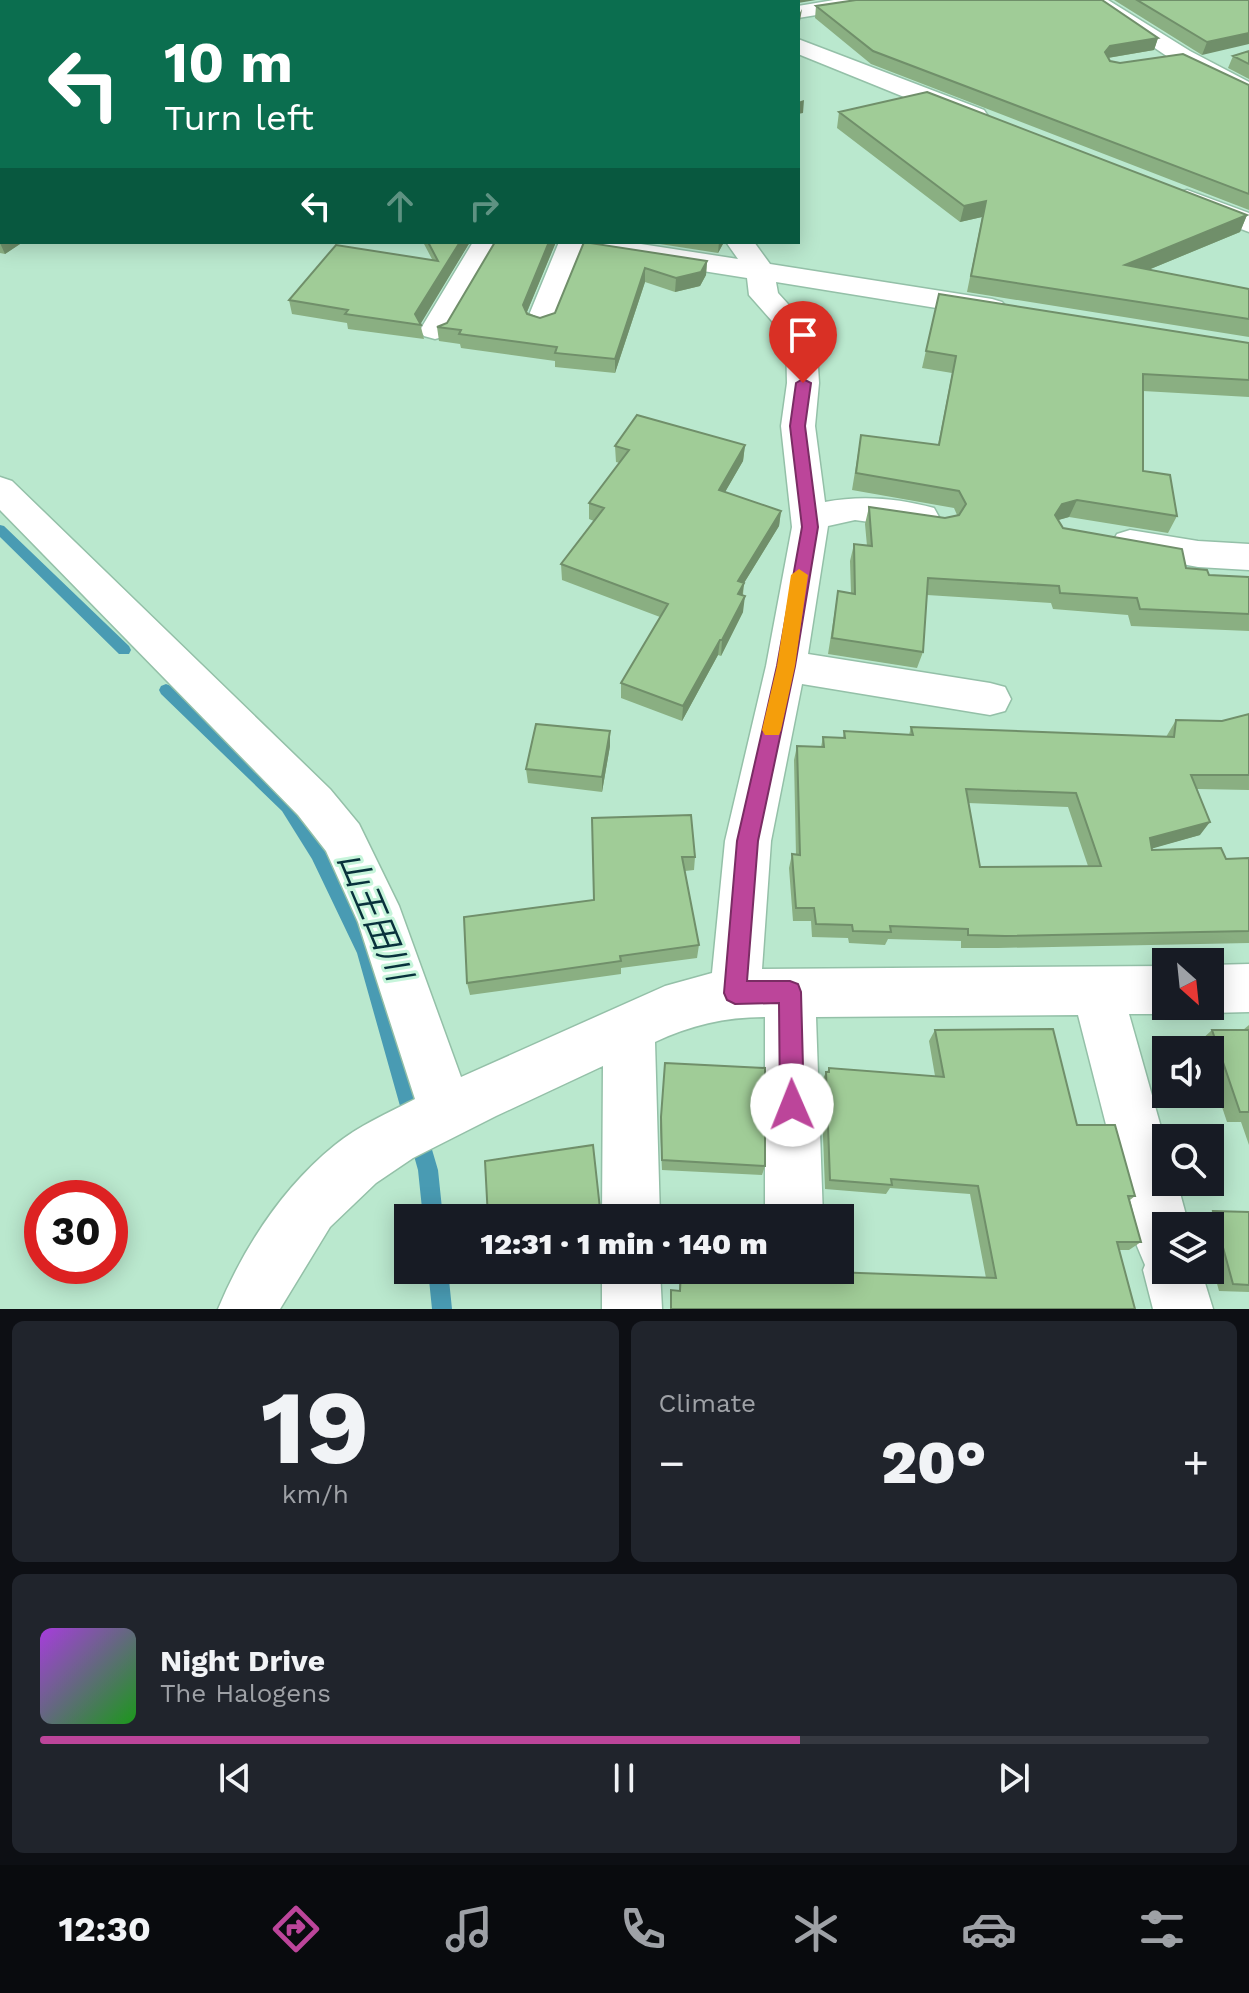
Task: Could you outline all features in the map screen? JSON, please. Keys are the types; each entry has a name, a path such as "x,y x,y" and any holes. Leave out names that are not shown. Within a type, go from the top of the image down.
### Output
{"highway":[{"path":"800,47 1002,126"},
{"path":"1162,189 1249,223"}],"street":[{"path":"800,12 872,0"},
{"path":"1094,0 1190,60 1249,91"},
{"path":"1155,60 1236,56"},
{"path":"435,330 486,244"},
{"path":"542,320 573,244"},
{"path":"599,244 750,256 1024,313"},
{"path":"735,993 748,841 786,666 809,518 798,426 803,383 801,335 764,295 750,256"},
{"path":"0,489 304,791 343,838 382,922 421,1127"},
{"path":"809,518 855,508 940,520"},
{"path":"1098,538 1198,554 1249,557"},
{"path":"786,666 990,699"},
{"path":"1224,989 1249,988"},
{"path":"248,1309 274,1260 310,1207 356,1163 477,1097 683,1003 735,993 1152,990"},
{"path":"1097,991 1157,1212"},
{"path":"790,992 794,1204"},
{"path":"629,1028 631,1204"},
{"path":"631,1284 632,1309"},
{"path":"1176,1284 1183,1309"}],"building":[{"path":"856,0 1102,0 1158,38 1110,46 1105,52 1110,61 1120,63 1183,54 1249,85 1249,194 873,51 816,6"},
{"path":"1137,0 1249,0 1249,33 1207,42"},
{"path":"1249,51 1249,64 1233,56"},
{"path":"927,92 1247,215 1125,265 1249,289 1249,319 971,276 986,201 964,206 839,112"},
{"path":"429,244 459,244 415,314 421,325 345,314 348,310 289,300 336,245 438,261"},
{"path":"494,244 548,244 523,305 527,314 540,318 555,313 583,244 707,261 701,272 676,278 645,268 615,359 555,353 557,347 459,334 461,330 437,327 447,323"},
{"path":"939,294 1249,343 1249,380 1143,374 1143,471 1170,475 1177,516 1077,500 1062,504 1055,515 1063,528 1182,549 1186,568 1207,570 1209,575 1249,577 1249,614 1140,609 1137,598 1060,593 1059,586 928,578 923,652 832,638 838,591 855,594 854,544 872,546 869,507 945,518 959,515 966,504 959,491 856,473 861,435 939,445 956,356 926,351"},
{"path":"637,415 745,445 719,490 781,511 738,581 744,583 738,594 745,596 683,706 621,683 668,604 561,564 604,508 589,503 629,450 615,446"},
{"path":"1249,714 1249,775 1191,775 1210,822 1150,838 1152,850 1221,848 1226,859 1249,858 1249,931 1005,936 968,935 968,929 890,926 891,932 853,931 852,925 816,924 814,908 796,908 792,854 800,855 797,746 824,747 823,737 845,738 844,731 913,735 911,727 1174,737 1176,720 1222,721","holes":["966,789 1076,793 1101,866 980,867"]},
{"path":"536,724 610,731 602,777 526,769"},
{"path":"691,815 695,857 682,857 699,945 620,956 621,961 467,983 464,917 594,900 592,818"},
{"path":"1053,1029 1077,1125 1115,1125 1135,1196 1128,1196 1141,1242 1117,1242 1135,1309 671,1309 671,1290 680,1291 680,1284 854,1284 854,1273 996,1278 978,1186 891,1179 892,1185 830,1180 826,1072 829,1068 944,1077 935,1030"},
{"path":"1212,1030 1249,1030 1249,1112 1240,1112 1224,1065 1224,1036 1214,1036"},
{"path":"665,1063 765,1068 765,1166 662,1160"},
{"path":"593,1145 599,1204 487,1204 485,1161"},
{"path":"1213,1211 1249,1212 1249,1285 1233,1284 1224,1251 1224,1212"}],"waterway":[{"name":"山王田川","path":"0,529 124,650"},
{"name":"山王田川","path":"166,690 288,806 318,854 365,952 428,1170 432,1204"},
{"name":"山王田川","path":"439,1284 442,1309"}],"slow traffic":[{"path":"772,730 786,666 799,575"}],"route":[{"path":"792,1105 790,992 735,993 748,841 786,666 799,575 810,527 798,426 803,383"}]}
